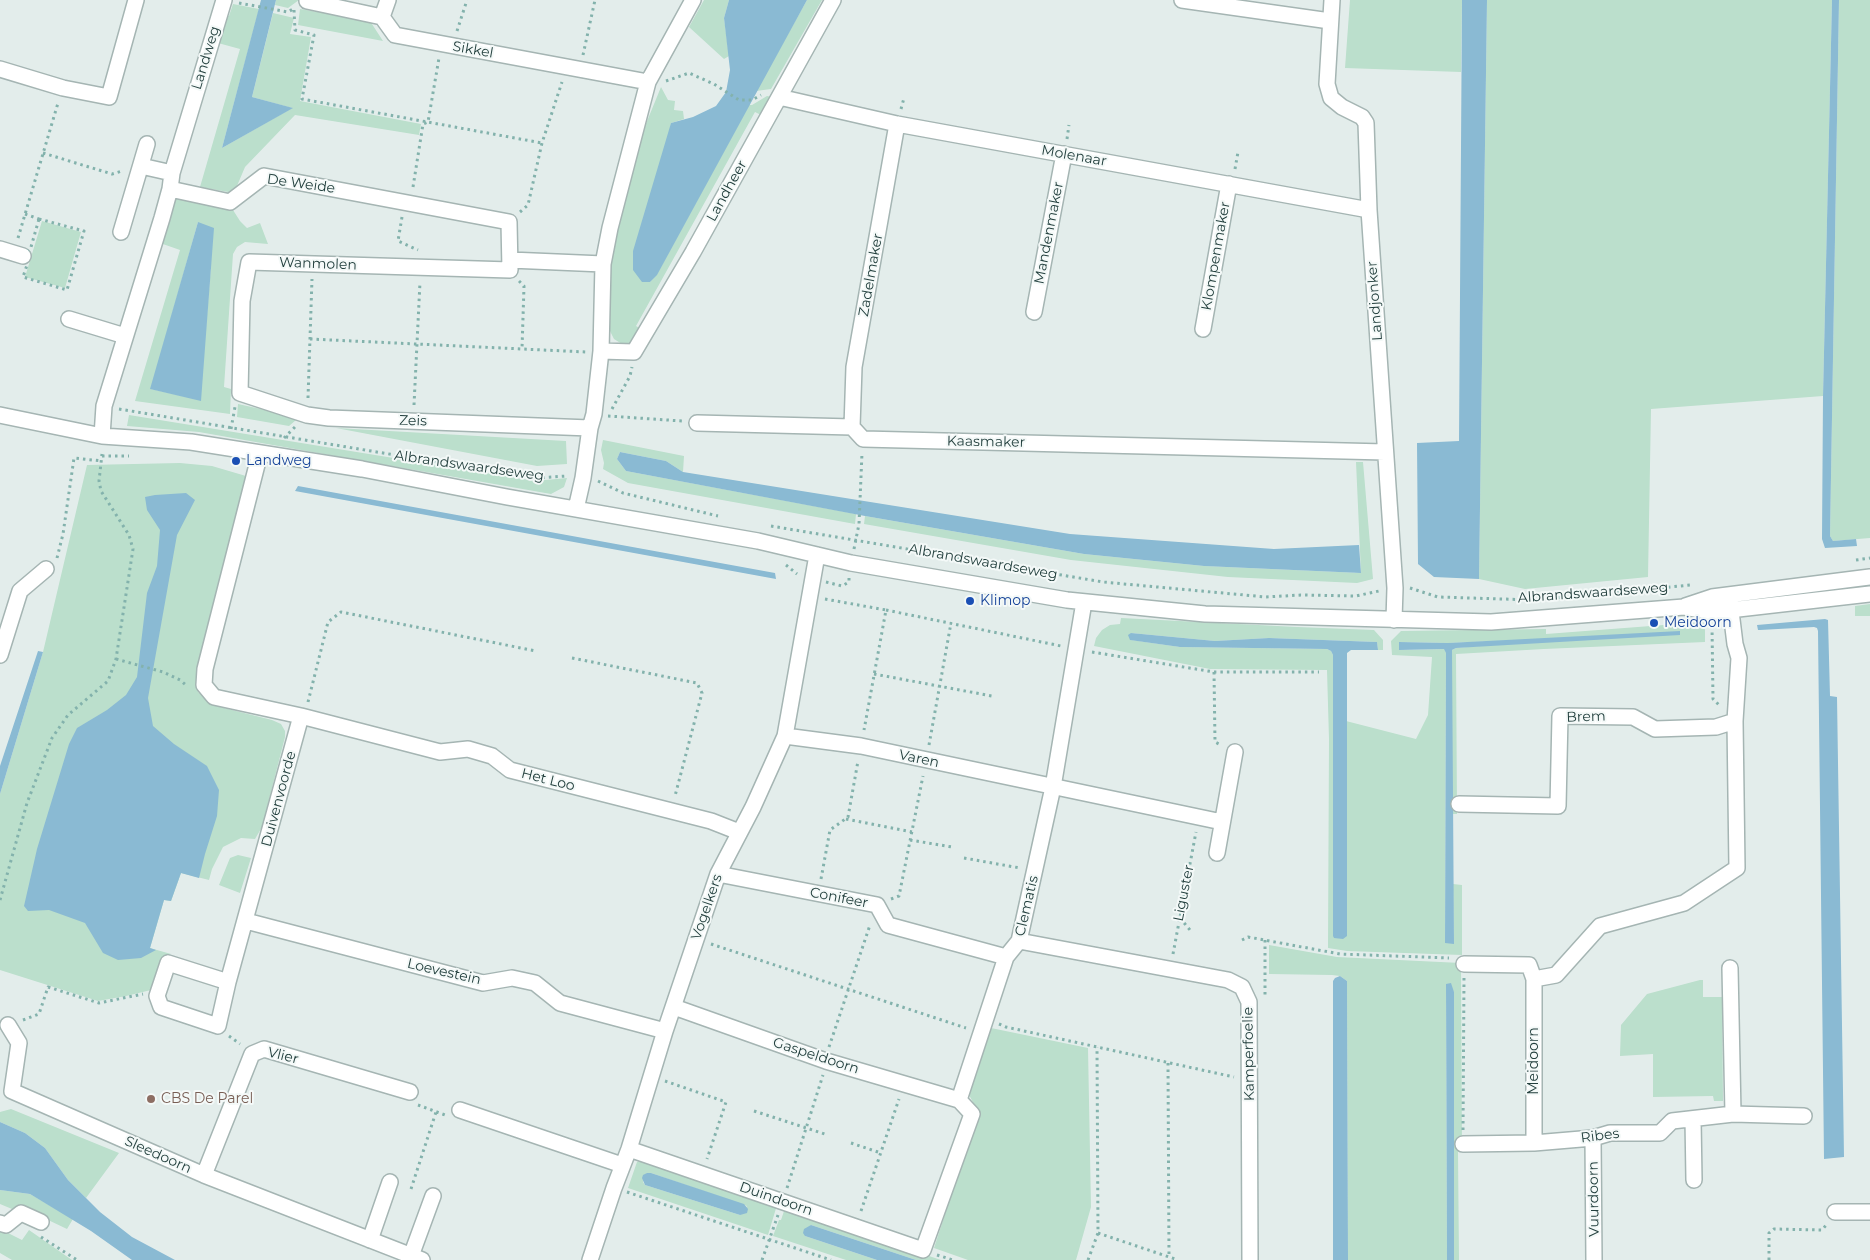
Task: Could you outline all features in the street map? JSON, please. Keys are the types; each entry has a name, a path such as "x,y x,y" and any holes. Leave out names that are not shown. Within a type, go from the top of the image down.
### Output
{"street":[{"path":"0,69 63,88 109,97 136,0"},
{"name":"Landweg","path":"102,436 104,406 224,0"},
{"path":"301,5 382,17 388,0"},
{"path":"576,509 597,419 603,264 610,228 648,82 693,0"},
{"name":"Landheer","path":"634,352 833,0"},
{"path":"1182,0 1330,21"},
{"name":"Landjonker","path":"1332,0 1328,84 1331,98 1342,107 1362,117 1366,123 1369,210 1395,588 1394,620"},
{"name":"Sikkel","path":"382,17 395,35 648,82"},
{"name":"Molenaar","path":"779,97 897,124 1369,210"},
{"name":"Zadelmaker","path":"852,427 854,367 897,124"},
{"path":"121,232 147,144"},
{"name":"Mandenmaker","path":"1034,312 1064,154"},
{"path":"141,166 171,181"},
{"name":"De Weide","path":"171,181 230,202 264,176 407,202"},
{"name":"Klompenmaker","path":"1203,329 1229,184"},
{"path":"407,202 509,222 510,265"},
{"name":"Wanmolen","path":"240,393 242,301 249,262 421,267 603,264"},
{"path":"69,320 125,336"},
{"path":"601,352 634,352"},
{"name":"Zeis","path":"240,393 307,415 329,418 413,421 597,419"},
{"name":"Albrandswaardseweg","path":"0,415 102,436 191,442 362,469 758,541 857,564 1084,602 1205,614 1491,622 1684,607 1712,612 1730,602 1870,576"},
{"path":"697,423 852,427 863,439"},
{"name":"Kaasmaker","path":"863,439 1385,452"},
{"path":"260,453 205,669 204,685 214,697 301,716"},
{"name":"Vogelkers","path":"590,1260 629,1148 665,1031 718,874 753,807 784,736 817,555"},
{"path":"0,655 20,591 46,569"},
{"name":"Albrandswaardseweg","path":"1684,607 1712,597 1730,602 1870,594"},
{"name":"Clematis","path":"960,1100 1006,957 1019,941 1054,787 1084,602"},
{"path":"1464,964 1529,965 1534,979 1556,975 1600,926 1684,904 1737,868 1735,721 1739,658 1735,644 1730,602"},
{"name":"Het Loo","path":"301,716 440,752 468,749 492,756 510,770 711,821 739,832"},
{"name":"Duivenvoorde","path":"218,1026 228,982 301,716"},
{"name":"Brem","path":"1459,804 1558,806 1560,716 1633,717 1655,729 1716,727 1735,721"},
{"name":"Varen","path":"784,736 861,746 1054,787"},
{"path":"1217,853 1235,752"},
{"path":"1054,787 1222,822"},
{"name":"Conifeer","path":"718,874 877,905 888,925 1006,957"},
{"name":"Loevestein","path":"246,921 483,983 512,978 535,983 560,1003 665,1031"},
{"name":"Kamperfoelie","path":"1019,941 1228,980 1242,988 1249,1002 1250,1260"},
{"path":"218,1026 161,1006 156,996 168,963 228,982"},
{"path":"1730,968 1733,1114"},
{"name":"Meidoorn","path":"1534,979 1534,1142"},
{"name":"Gaspeldoorn","path":"674,1007 826,1061 960,1100"},
{"name":"Sleedoorn","path":"8,1025 19,1044 12,1090 204,1175 417,1258 433,1196"},
{"name":"Vlier","path":"204,1175 252,1054 264,1050 410,1092"},
{"name":"Duindoorn","path":"629,1148 923,1250 972,1114 960,1100"},
{"path":"460,1110 622,1165"},
{"name":"Ribes","path":"1463,1144 1593,1138 1610,1133 1660,1133 1672,1121 1733,1114 1804,1116"},
{"path":"1693,1119 1694,1180"},
{"name":"Vuurdoorn","path":"1593,1138 1594,1260"},
{"path":"370,1240 390,1182"},
{"path":"1835,1212 1870,1212"},
{"path":"0,1223 6,1225 21,1213 40,1222"}],"path":[{"path":"413,421 421,252 398,241 423,124 428,122 447,45 467,0"},
{"path":"509,222 528,206 542,143 574,68 595,0"},
{"path":"249,5 288,12"},
{"path":"301,5 295,30 314,35 302,100 542,143"},
{"path":"648,82 668,80 689,73 714,84 739,100 752,100 761,96"},
{"path":"12,253 63,88"},
{"path":"44,153 112,174 141,166"},
{"path":"12,253 27,265 23,277 67,290 84,231 25,214"},
{"path":"12,253 31,247 39,219"},
{"path":"284,438 307,415 313,264"},
{"path":"510,265 524,286 522,349"},
{"path":"310,339 601,352"},
{"path":"597,419 630,376 634,352"},
{"path":"231,429 236,400 240,393"},
{"name":"Albrandswaardseweg","path":"104,406 284,438 537,478 562,476 602,481 622,492 727,518"},
{"path":"597,419 697,423"},
{"path":"856,539 863,439"},
{"path":"0,900 27,802 52,738 68,716 108,681 116,659 133,549 129,535 101,491 102,456"},
{"path":"46,569 56,561 74,458 102,461"},
{"name":"Albrandswaardseweg","path":"764,524 1079,579 1266,598 1301,595 1356,596 1395,588 1411,588 1438,597 1535,600 1692,585"},
{"path":"1850,561 1870,558"},
{"path":"810,596 951,623 1075,650 1214,672 1319,672"},
{"path":"818,894 830,830 848,818 886,610"},
{"path":"301,716 308,702 328,622 341,612 536,651"},
{"path":"1712,612 1713,699 1735,721"},
{"path":"762,1260 783,1201 829,1048 877,905 899,896 951,623"},
{"path":"572,658 697,683 702,693 671,811"},
{"path":"116,659 163,672 180,680 191,690 204,685"},
{"path":"1214,672 1215,742 1235,752"},
{"path":"874,674 992,696"},
{"name":"Liguster","path":"1170,969 1199,817"},
{"path":"846,819 912,832"},
{"path":"910,840 952,847"},
{"path":"964,858 1035,871"},
{"path":"1180,918 1190,930"},
{"path":"1242,940 1248,937 1340,954 1459,958 1464,964 1463,1144"},
{"path":"696,940 849,989 984,1026 1006,1027 1249,1080"},
{"path":"1249,1002 1265,997 1265,940"},
{"path":"8,1025 39,1014 48,987 99,1003 158,991"},
{"path":"218,1026 252,1054"},
{"path":"1088,1260 1098,1233 1097,1047"},
{"path":"1168,1063 1170,1257"},
{"path":"651,1076 726,1102 702,1173"},
{"path":"856,1226 904,1084"},
{"path":"410,1092 407,1102 457,1119 460,1110"},
{"path":"754,1111 828,1135"},
{"path":"411,1189 436,1112"},
{"path":"851,1143 881,1153"},
{"path":"390,1182 433,1196"},
{"path":"614,1188 831,1260"},
{"path":"1769,1260 1769,1233 1774,1228 1822,1230 1835,1212"},
{"path":"1098,1233 1178,1260"}],"green space":[{"path":"276,0 299,0 288,8 275,5"},
{"path":"704,0 729,0 724,18 729,56 724,59 689,27"},
{"path":"807,0 822,0 771,89 756,91"},
{"path":"1350,0 1462,0 1461,72 1345,68"},
{"path":"1487,0 1832,0 1823,396 1651,409 1648,577 1525,589 1479,579"},
{"path":"1839,0 1870,0 1870,538 1833,541 1830,536"},
{"path":"233,4 259,9 222,148 292,108 252,97 273,13 294,18 290,34 311,37 300,101 421,124 419,135 295,115 245,167 234,193 200,187 240,49 218,43 224,16 229,16"},
{"path":"300,9 370,21 383,41 298,25"},
{"path":"661,87 668,100 675,101 674,110 683,111 684,119 671,123 650,282 657,274 749,105 767,96 773,97 761,115 755,112 636,326 641,329 629,343 622,344 614,339 609,329 611,256 643,131"},
{"path":"176,197 233,210 247,228 260,223 268,244 245,242 237,247 233,254 224,387 231,389 230,414 135,401 180,250 160,243","holes":["198,222 211,266 200,400 151,389"]},
{"path":"42,221 81,232 65,288 25,277"},
{"path":"238,404 297,417 289,426 237,417"},
{"path":"129,415 535,481 567,478 564,487 551,494 199,432 127,426"},
{"path":"336,428 566,441 567,464 537,466"},
{"path":"603,440 684,456 683,472 666,461 620,452 617,459 626,471 856,514 855,524 628,483 603,469 604,463 601,450"},
{"path":"1356,462 1363,462 1373,579 1357,583 1228,577 1071,560 864,524 865,516 1084,554 1204,566 1361,573"},
{"path":"180,463 212,466 246,476 196,682 198,692 209,702 224,708 281,724 285,731 285,737 262,827 255,839 241,838 223,847 212,869 209,880 181,873 171,901 164,900 150,948 171,954 161,959 151,990 98,1001 0,970 0,794 43,652 87,465"},
{"path":"1870,604 1870,616 1855,616 1855,606"},
{"path":"1121,618 1374,630 1383,640 1383,650 1378,650 1377,642 1269,638 1215,641 1131,633 1131,640 1180,647 1327,649 1331,651 1333,655 1334,938 1347,928 1346,721 1416,739 1428,715 1432,657 1392,655 1391,641 1401,631 1546,629 1546,634 1703,622 1705,642 1456,654 1457,814 1452,814 1452,650 1456,648 1573,638 1448,643 1399,642 1400,650 1445,649 1446,653 1445,943 1454,943 1453,884 1462,885 1462,955 1347,951 1328,948 1329,739 1327,670 1210,669 1094,646 1096,638 1102,630 1110,625 1120,624"},
{"path":"238,855 251,858 240,893 219,885 230,858"},
{"path":"1269,945 1337,957 1461,963 1462,1152 1458,1152 1459,1260 1454,1260 1454,992 1446,984 1447,1260 1348,1260 1347,981 1340,976 1332,975 1269,974"},
{"path":"1703,980 1703,997 1722,997 1723,1101 1714,1101 1713,1096 1653,1097 1653,1054 1620,1056 1621,1025 1647,994"},
{"path":"991,1028 1088,1048 1091,1207 1076,1260 968,1260 934,1248 977,1117 975,1106 968,1093"},
{"path":"11,1109 119,1153 86,1198 68,1180 45,1148 25,1133 0,1122 0,1112"},
{"path":"640,1161 777,1205 768,1235 628,1188 637,1162","holes":["647,1173 747,1206 740,1215 645,1185 643,1182"]},
{"path":"0,1190 30,1194 73,1219 67,1229 25,1209 12,1209 0,1204"},
{"path":"785,1208 941,1260 916,1260 811,1225 805,1236 877,1260 846,1260 773,1236"},
{"path":"0,1229 22,1240 29,1230 72,1260 12,1260 0,1253"}],"water":[{"path":"261,0 276,0 252,97 293,108 222,148"},
{"path":"729,0 807,0 657,275 650,282 642,282 633,270 633,251 671,123 693,117 716,106 726,92 730,70 724,18"},
{"path":"1462,0 1487,0 1479,579 1434,577 1418,564 1417,443 1459,441"},
{"path":"1832,0 1839,0 1830,536 1833,541 1856,539 1857,546 1825,548 1822,539 1823,396"},
{"path":"198,222 214,228 201,401 150,389"},
{"path":"620,452 666,461 683,472 1070,534 1274,549 1359,545 1361,573 1204,566 1084,554 865,516 626,471 617,459"},
{"path":"298,486 775,573 776,579 295,491"},
{"path":"186,493 195,500 177,535 148,698 153,726 174,744 207,766 219,790 217,816 199,878 181,873 171,901 164,900 150,948 156,950 141,958 118,960 103,953 85,923 49,910 28,911 24,906 37,849 69,744 77,728 107,710 126,695 137,677 147,593 157,566 160,530 147,510 145,497"},
{"path":"1828,620 1830,696 1837,697 1844,1157 1824,1159 1818,631 1814,627 1758,630 1757,625"},
{"path":"1680,631 1680,635 1456,648 1452,650 1454,944 1445,943 1446,653 1444,649 1399,650 1399,642 1448,643"},
{"path":"1131,633 1215,641 1269,638 1377,642 1378,650 1351,650 1347,653 1347,936 1343,939 1334,938 1333,936 1333,655 1331,651 1327,649 1180,647 1130,640 1128,635"},
{"path":"38,651 43,652 0,794 0,766"},
{"path":"1340,976 1347,981 1348,1260 1333,1260 1333,981"},
{"path":"1451,983 1454,992 1454,1260 1447,1260 1446,984"},
{"path":"0,1122 25,1133 45,1148 68,1180 100,1212 132,1237 175,1260 132,1260 91,1231 30,1194 0,1190"},
{"path":"647,1173 744,1204 748,1209 747,1213 740,1215 645,1185 642,1178"},
{"path":"811,1225 916,1260 877,1260 805,1236 803,1233 804,1229"}],"place":[{"name":"Landweg","path":"236,461"},
{"name":"Klimop","path":"970,601"},
{"name":"Meidoorn","path":"1654,623"},
{"name":"CBS De Parel","path":"151,1099"}]}
